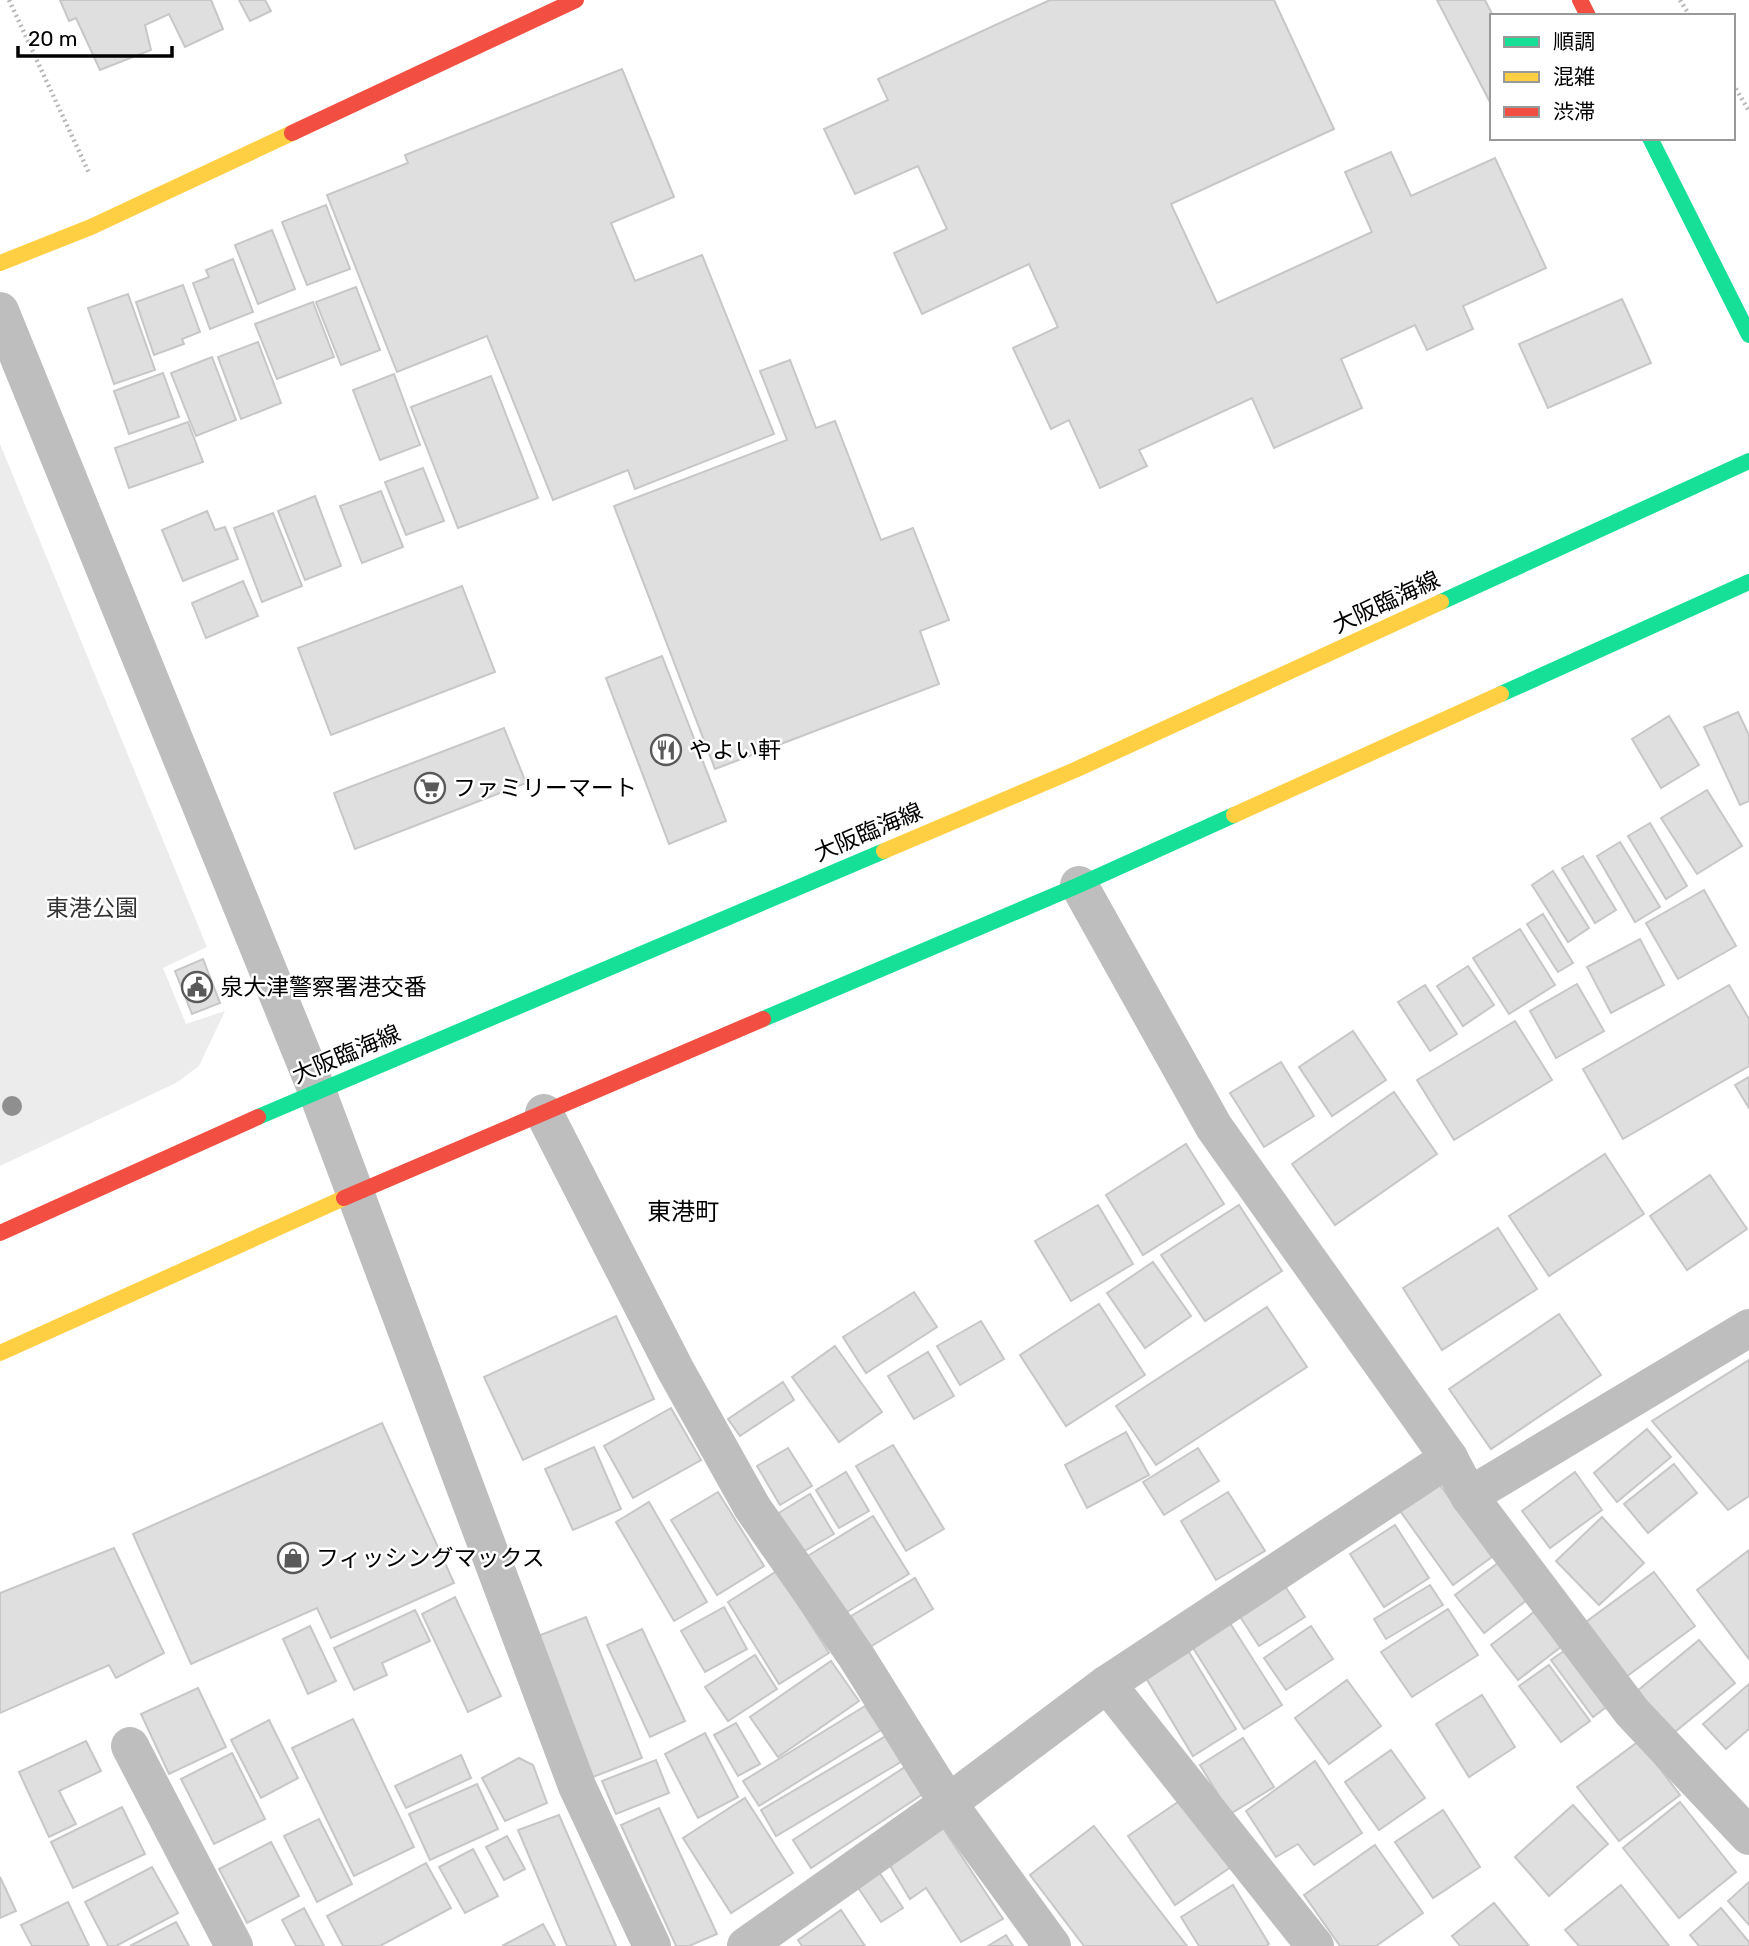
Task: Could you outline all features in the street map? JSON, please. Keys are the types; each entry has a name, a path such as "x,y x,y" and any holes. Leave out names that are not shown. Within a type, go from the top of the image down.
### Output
{"main road":[{"path":"0,263 91,227 576,0"},
{"path":"1651,140 1749,335"},
{"name":"大阪臨海線","path":"0,1233 317,1091 1075,769 1749,461"},
{"path":"0,1353 357,1192 1079,884 1749,582"}],"street":[{"path":"0,311 357,1192 577,1786 652,1946"},
{"path":"1079,884 1214,1127 1449,1458 1469,1496 1632,1712 1749,1836"},
{"path":"544,1113 675,1369 752,1507 856,1656 948,1803 1052,1946"},
{"path":"1469,1496 1749,1328"},
{"path":"746,1946 948,1803 1107,1684 1449,1458"},
{"path":"1107,1684 1315,1946"},
{"path":"130,1746 234,1946"}],"path":[{"path":"9,0 89,173"},
{"path":"1735,87 1749,111"}],"green space":[{"name":"東港公園","path":"0,444 207,947 163,968 186,1024 225,1011 199,1066 176,1083 0,1166"}],"building":[{"path":"60,0 211,0 223,29 185,47 169,14 145,25 151,50 100,70 76,18 69,21"},
{"path":"239,0 265,0 271,11 250,21"},
{"path":"1050,0 1274,0 1334,129 1171,204 1217,303 1372,232 1345,172 1391,152 1411,196 1495,158 1546,268 1463,306 1473,329 1427,350 1415,325 1341,359 1362,408 1274,448 1252,398 1139,450 1147,466 1100,488 1069,420 1051,429 1013,348 1058,327 1029,264 922,314 894,253 947,229 918,166 855,194 824,129 888,100 878,79"},
{"path":"1437,0 1485,0 1492,14 1490,102"},
{"path":"622,69 674,197 611,223 635,281 702,255 774,434 635,489 628,470 553,500 487,336 397,372 327,195 408,163 405,155"},
{"path":"326,205 350,269 307,285 282,222"},
{"path":"272,230 295,289 258,304 235,245"},
{"path":"233,259 253,312 210,329 193,283 209,277 206,270"},
{"path":"183,285 200,332 182,339 184,344 154,355 136,302"},
{"path":"356,287 380,350 341,365 316,302"},
{"path":"128,294 155,370 114,384 88,308"},
{"path":"1622,299 1651,363 1548,408 1519,344"},
{"path":"313,302 334,357 277,379 255,324"},
{"path":"258,342 281,403 241,419 218,357"},
{"path":"212,357 236,420 196,436 171,373"},
{"path":"790,360 816,428 835,421 881,540 913,528 949,620 920,631 939,684 715,769 614,506 787,440 760,371"},
{"path":"163,373 179,417 129,434 114,391"},
{"path":"394,374 420,445 380,460 353,390"},
{"path":"491,376 538,498 458,528 411,407"},
{"path":"188,422 203,462 129,488 115,448"},
{"path":"423,468 444,521 406,535 385,482"},
{"path":"381,491 403,547 362,563 340,506"},
{"path":"315,496 341,566 305,580 278,511"},
{"path":"207,511 215,530 225,527 238,559 183,581 162,530"},
{"path":"273,513 302,586 262,602 234,528"},
{"path":"243,581 258,616 206,638 192,603"},
{"path":"462,586 495,672 331,735 298,648"},
{"name":"やよい軒","path":"662,656 726,821 669,844 606,678"},
{"path":"1738,712 1749,735 1749,801 1740,805 1704,727"},
{"path":"1669,716 1699,765 1661,788 1632,739"},
{"name":"ファミリーマート","path":"504,728 526,783 355,849 334,793"},
{"path":"1707,790 1742,846 1697,874 1661,818"},
{"path":"1650,823 1687,886 1666,899 1628,836"},
{"path":"1620,842 1660,907 1635,922 1597,856"},
{"path":"1583,856 1616,910 1595,923 1562,868"},
{"path":"1553,871 1589,928 1568,942 1532,885"},
{"path":"1704,890 1736,946 1678,979 1646,923"},
{"path":"1543,914 1573,963 1558,972 1527,924"},
{"path":"1520,929 1555,985 1509,1014 1473,958"},
{"path":"1640,939 1664,985 1611,1013 1587,967"},
{"name":"泉大津警察署港交番","path":"203,959 220,1003 192,1014 175,971"},
{"path":"1468,966 1494,1005 1463,1026 1437,986"},
{"path":"1577,984 1604,1031 1556,1058 1530,1011"},
{"path":"1425,985 1457,1034 1430,1051 1398,1002"},
{"path":"1729,985 1749,1019 1749,1066 1623,1139 1583,1069"},
{"path":"1515,1021 1552,1080 1454,1140 1417,1080"},
{"path":"1353,1031 1386,1080 1332,1116 1299,1067"},
{"path":"1281,1062 1314,1116 1264,1147 1230,1093"},
{"path":"1749,1077 1749,1108 1735,1085"},
{"path":"1394,1092 1437,1154 1335,1225 1292,1164"},
{"path":"1186,1144 1224,1204 1143,1255 1106,1195"},
{"path":"1605,1154 1644,1214 1549,1276 1509,1216"},
{"path":"1710,1175 1747,1229 1687,1270 1650,1216"},
{"path":"1098,1205 1133,1264 1071,1301 1035,1241"},
{"path":"1239,1205 1282,1271 1205,1321 1161,1255"},
{"path":"1498,1228 1537,1289 1442,1350 1403,1288"},
{"path":"1153,1262 1191,1316 1145,1348 1107,1293"},
{"path":"914,1292 937,1327 866,1373 843,1337"},
{"path":"1099,1304 1145,1375 1066,1426 1020,1355"},
{"path":"1267,1307 1307,1367 1156,1465 1116,1406"},
{"path":"1559,1314 1601,1375 1491,1449 1449,1389"},
{"path":"616,1316 654,1399 523,1460 484,1377"},
{"path":"981,1321 1004,1359 960,1385 937,1346"},
{"path":"835,1346 882,1412 839,1442 792,1377"},
{"path":"928,1352 954,1396 914,1419 888,1376"},
{"path":"1749,1360 1749,1496 1728,1510 1652,1421"},
{"path":"783,1382 794,1400 740,1436 728,1419"},
{"path":"671,1408 701,1460 633,1498 604,1446"},
{"name":"フィッシングマックス","path":"382,1423 454,1583 331,1638 317,1608 191,1664 133,1534"},
{"path":"1647,1429 1671,1457 1617,1502 1594,1473"},
{"path":"1126,1432 1149,1475 1087,1508 1065,1465"},
{"path":"893,1445 944,1529 906,1551 856,1466"},
{"path":"594,1447 621,1509 573,1530 545,1469"},
{"path":"788,1448 812,1486 780,1505 757,1466"},
{"path":"1198,1448 1219,1481 1164,1515 1143,1482"},
{"path":"1674,1464 1697,1493 1648,1533 1624,1504"},
{"path":"846,1472 869,1511 839,1528 816,1490"},
{"path":"1575,1472 1602,1510 1550,1548 1522,1511"},
{"path":"1437,1481 1492,1557 1453,1585 1398,1508"},
{"path":"718,1492 764,1566 717,1595 671,1520"},
{"path":"1228,1492 1265,1551 1216,1580 1181,1521"},
{"path":"810,1494 834,1534 801,1553 777,1514"},
{"path":"649,1502 707,1602 674,1621 616,1522"},
{"path":"873,1516 909,1574 842,1615 806,1557"},
{"path":"1602,1517 1644,1563 1599,1605 1556,1561"},
{"path":"1395,1525 1429,1578 1384,1607 1350,1554"},
{"path":"114,1548 164,1653 116,1678 109,1665 0,1713 0,1593"},
{"path":"1749,1550 1749,1659 1697,1590"},
{"path":"1498,1563 1527,1600 1484,1633 1455,1595"},
{"path":"777,1571 829,1653 779,1684 728,1602"},
{"path":"1654,1572 1695,1626 1619,1682 1579,1627"},
{"path":"915,1578 933,1609 870,1647 851,1616"},
{"path":"1430,1585 1443,1605 1386,1639 1374,1619"},
{"path":"1285,1586 1305,1617 1259,1646 1239,1615"},
{"path":"455,1597 501,1696 468,1712 422,1614"},
{"path":"724,1607 747,1649 705,1672 681,1631"},
{"path":"1448,1609 1478,1655 1412,1697 1381,1652"},
{"path":"415,1610 430,1641 382,1663 387,1675 354,1690 334,1648"},
{"path":"1534,1612 1562,1646 1518,1680 1491,1645"},
{"path":"586,1617 642,1758 593,1777 538,1636"},
{"path":"1228,1620 1282,1705 1244,1729 1190,1643"},
{"path":"310,1626 336,1681 308,1694 283,1639"},
{"path":"1311,1626 1333,1659 1286,1690 1264,1658"},
{"path":"642,1629 685,1721 650,1737 607,1645"},
{"path":"1699,1640 1735,1683 1671,1735 1636,1692"},
{"path":"1571,1646 1613,1702 1593,1717 1551,1660"},
{"path":"1189,1652 1236,1729 1193,1756 1146,1678"},
{"path":"755,1655 777,1689 728,1721 705,1687"},
{"path":"831,1661 859,1701 778,1757 750,1717"},
{"path":"1549,1665 1590,1721 1561,1742 1519,1686"},
{"path":"1347,1680 1381,1726 1329,1764 1295,1718"},
{"path":"1749,1684 1749,1729 1726,1749 1703,1724"},
{"path":"198,1688 226,1747 169,1774 141,1714"},
{"path":"1482,1695 1515,1747 1469,1777 1436,1724"},
{"path":"865,1706 881,1730 759,1806 743,1781"},
{"path":"353,1719 414,1847 354,1876 292,1748"},
{"path":"269,1720 298,1778 261,1798 231,1740"},
{"path":"736,1723 760,1764 738,1776 714,1735"},
{"path":"705,1733 738,1797 698,1818 665,1754"},
{"path":"886,1736 901,1762 776,1836 761,1810"},
{"path":"1243,1738 1274,1787 1230,1814 1200,1765"},
{"path":"86,1741 101,1771 59,1791 76,1824 49,1837 19,1772"},
{"path":"1639,1741 1680,1795 1619,1841 1577,1787"},
{"path":"1391,1750 1425,1798 1379,1830 1345,1782"},
{"path":"232,1753 265,1819 214,1844 181,1779"},
{"path":"461,1755 471,1778 406,1808 395,1786"},
{"path":"519,1758 533,1765 547,1803 505,1821 482,1778"},
{"path":"656,1760 669,1793 616,1814 602,1781"},
{"path":"1315,1761 1362,1833 1314,1865 1298,1844 1276,1857 1246,1811"},
{"path":"905,1767 923,1794 811,1868 793,1840"},
{"path":"477,1784 498,1829 430,1860 409,1814"},
{"path":"745,1798 793,1873 731,1913 683,1838"},
{"path":"1184,1798 1231,1867 1175,1905 1128,1836"},
{"path":"1680,1802 1736,1872 1679,1918 1623,1848"},
{"path":"1573,1805 1608,1844 1549,1896 1515,1857"},
{"path":"122,1807 145,1854 73,1888 51,1842"},
{"path":"659,1808 717,1934 689,1946 676,1946 621,1825"},
{"path":"1443,1810 1480,1867 1433,1898 1395,1842"},
{"path":"559,1815 616,1946 567,1946 518,1830"},
{"path":"319,1819 352,1884 317,1902 284,1836"},
{"path":"941,1825 1003,1919 961,1942 926,1888 910,1899 886,1859"},
{"path":"1094,1826 1187,1946 1084,1946 1030,1875"},
{"path":"507,1836 525,1869 504,1880 486,1847"},
{"path":"271,1842 299,1896 247,1923 219,1869"},
{"path":"1375,1845 1423,1913 1376,1946 1340,1946 1304,1895"},
{"path":"473,1849 498,1896 465,1913 439,1867"},
{"path":"426,1863 451,1908 380,1946 343,1946 327,1916"},
{"path":"875,1866 903,1908 881,1922 853,1880"},
{"path":"152,1867 178,1913 116,1946 108,1946 85,1902"},
{"path":"0,1877 16,1911 0,1918"},
{"path":"1749,1882 1749,1925 1728,1901"},
{"path":"1233,1885 1269,1944 1199,1946 1181,1917"},
{"path":"1621,1885 1669,1946 1579,1946 1565,1930"},
{"path":"68,1902 89,1946 32,1946 21,1925"},
{"path":"1494,1903 1529,1946 1460,1946 1452,1936"},
{"path":"304,1908 324,1946 296,1946 282,1920"},
{"path":"1721,1908 1749,1942 1749,1946 1699,1946 1690,1935"},
{"path":"841,1910 865,1946 802,1946 798,1940"},
{"path":"176,1922 189,1946 130,1946"},
{"path":"543,1924 555,1946 502,1946"},
{"path":"1006,1935 1013,1946 988,1946"}],"traffic: fast":[{"path":"1651,140 1749,335"},
{"path":"1441,602 1749,461"},
{"path":"1501,694 1749,582"},
{"path":"763,1019 1079,885 1234,815"},
{"path":"258,1117 884,851"}],"traffic: slow":[{"path":"0,263 91,227 292,133"},
{"path":"884,851 1075,770 1441,602"},
{"path":"1234,815 1501,694"},
{"path":"0,1353 344,1198"}],"traffic: jam":[{"path":"292,133 576,0"},
{"path":"1580,0 1587,14"},
{"path":"344,1198 763,1019"},
{"path":"0,1233 258,1117"}],"place":[{"name":"やよい軒","path":"666,750"},
{"name":"ファミリーマート","path":"430,788"},
{"name":"泉大津警察署港交番","path":"197,987"},
{"name":"フィッシングマックス","path":"293,1558"}],"district":[{"name":"東港町","path":"683,1212"}]}
